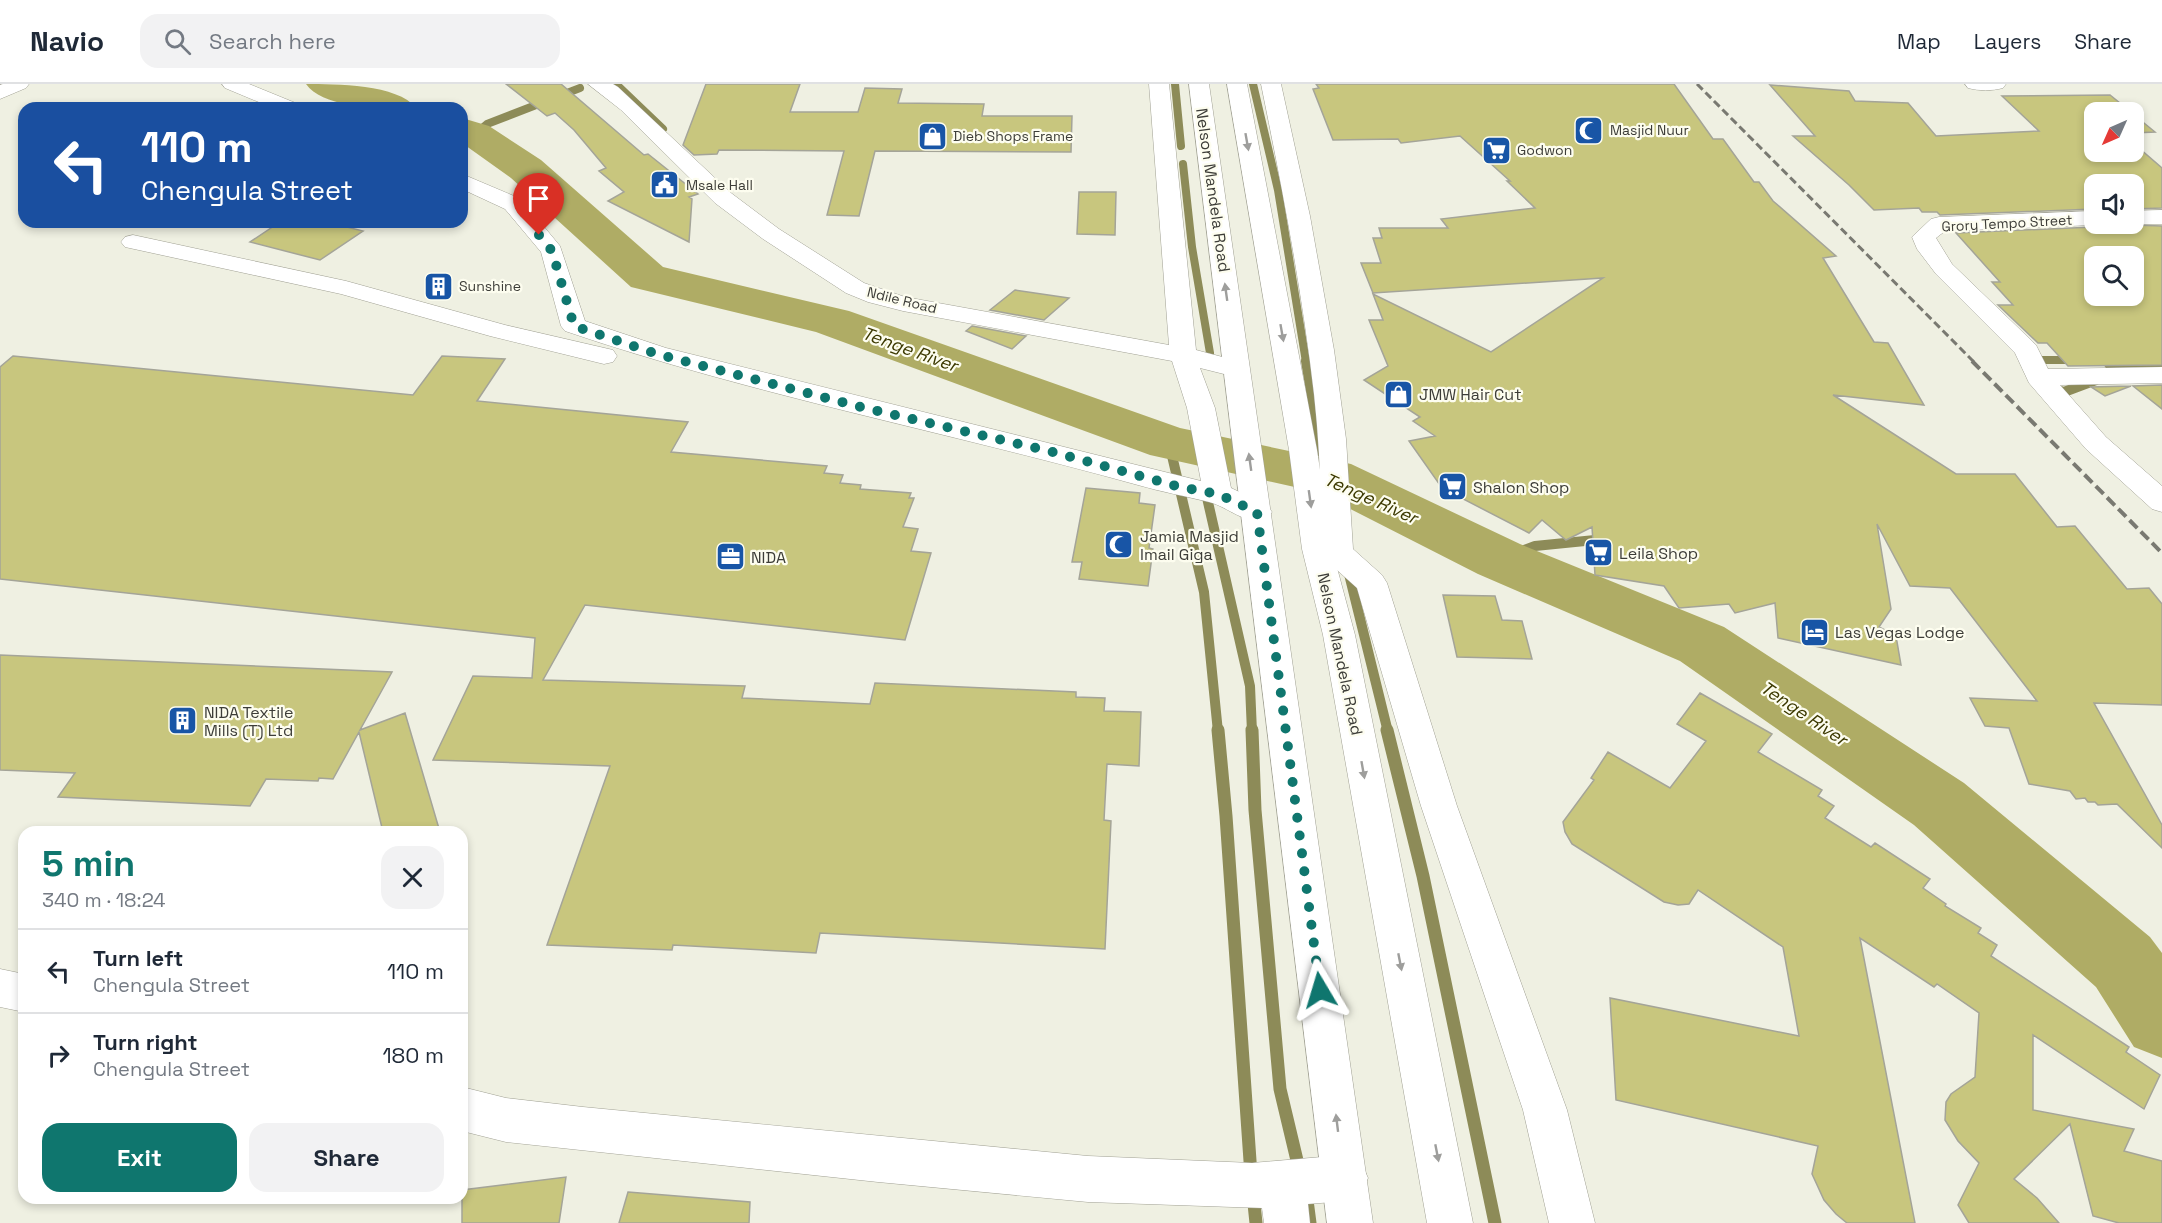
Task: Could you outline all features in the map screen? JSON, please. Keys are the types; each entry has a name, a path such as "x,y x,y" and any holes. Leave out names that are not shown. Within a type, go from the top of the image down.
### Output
{"street":[{"path":"0,93 20,84"},
{"path":"232,84 276,102"},
{"name":"Ndile Road","path":"598,84 611,91 628,106 723,198 771,234 855,288 903,304 1183,355 1236,369"},
{"path":"1159,84 1183,355 1201,408 1218,494"},
{"name":"Nelson Mandela Road","path":"1199,84 1350,1223"},
{"name":"Nelson Mandela Road","path":"1237,84 1303,450 1328,551 1339,635 1450,1223"},
{"path":"1271,84 1291,176 1320,349 1334,464 1328,551 1371,583 1439,806 1545,1110 1572,1223"},
{"path":"1975,84 1996,84"},
{"path":"468,185 513,204 552,251 574,326 657,354 865,408 1049,451 1180,487 1218,494 1257,512"},
{"path":"2144,218 2162,217"},
{"name":"Grory Tempo Street","path":"2038,377 2027,350 1944,269 1929,249 1924,237 1939,224 2084,218"},
{"path":"133,243 346,288 499,331 626,362 865,408"},
{"path":"2038,377 2162,375"},
{"path":"2038,377 2096,443 2162,502"},
{"path":"0,988 18,992"},
{"path":"468,1110 506,1120 878,1160 1088,1179 1252,1186 1285,1204 1345,1178"}],"building":[{"path":"506,84 561,84 644,155 648,154 698,194 689,197 692,199 689,242 608,201 624,192 599,171 606,168 574,130 555,113 547,116"},
{"path":"706,84 800,84 790,112 858,112 865,88 902,89 898,103 984,104 982,116 1072,116 1071,152 875,151 859,216 827,215 844,151 719,150 717,154 694,155 683,145"},
{"path":"1316,84 1674,84 1713,139 1723,139 1754,182 1759,182 1773,201 1836,256 1823,258 1874,342 1888,343 1924,405 1833,395 1956,474 2015,474 2057,527 2075,526 2127,589 2149,588 2162,604 2162,705 2094,703 2162,825 2162,848 2117,804 2098,805 2095,802 2088,802 2085,798 2076,799 2070,791 2029,784 2009,728 1985,726 1970,698 2037,701 1950,588 1910,586 1877,524 1891,609 1879,627 1896,636 1901,665 1778,638 1775,603 1735,613 1729,604 1679,608 1664,586 1595,575 1592,527 1566,540 1542,520 1529,533 1442,488 1409,441 1435,436 1413,421 1420,417 1364,380 1388,366 1369,320 1383,320 1373,294 1491,352 1603,278 1373,293 1361,263 1381,263 1373,238 1382,238 1379,228 1448,228 1441,219 1535,208 1507,181 1510,181 1460,136 1401,143 1398,139 1333,140 1313,89 1319,88"},
{"path":"1770,85 1849,91 1855,101 1908,103 1936,136 2039,131 2002,96 2110,95 2119,102 2084,102 2084,162 2144,162 2144,152 2162,168 2162,208 2144,209 2144,174 2084,174 2084,209 1940,215 1937,212 1922,212 1919,208 1874,210 1793,136 1815,136"},
{"path":"2144,123 2155,132 2144,132"},
{"path":"1079,192 1116,192 1115,235 1077,234"},
{"path":"2144,225 2162,226 2162,365 2068,366 2047,343 2038,343 1998,305 2013,305 1992,282 2000,282 1956,233 2084,227 2084,234 2144,234"},
{"path":"271,228 351,228 363,231 320,260 250,242"},
{"path":"1015,290 1069,298 1044,320 990,310"},
{"path":"972,326 1026,336 1012,349 966,331"},
{"path":"13,356 413,395 442,356 505,359 477,401 688,422 671,452 827,466 824,473 843,475 840,483 861,485 860,489 911,493 909,498 914,498 903,527 918,529 911,551 931,553 905,640 585,605 543,680 745,686 742,698 870,704 875,683 1076,692 1076,697 1105,698 1104,711 1141,712 1139,766 1107,764 1104,820 1111,821 1105,949 820,933 816,953 673,945 672,950 547,945 610,766 433,760 473,676 532,678 535,638 0,579 0,367"},
{"path":"2162,385 2162,409 2133,386"},
{"path":"2131,386 2105,396 2091,387"},
{"path":"1086,488 1140,493 1139,503 1155,505 1149,548 1153,549 1148,586 1079,579 1082,562 1072,562"},
{"path":"1443,595 1495,596 1502,620 1522,621 1532,659 1457,657"},
{"name":"NIDA Textile Mills (T) Ltd","path":"0,655 392,672 360,730 405,713 438,826 382,826 359,732 333,779 319,778 318,781 266,779 250,806 58,797 75,773 0,770"},
{"path":"1700,693 1772,734 1758,752 1822,790 1818,796 1834,806 1825,818 1871,847 1875,843 1930,879 1923,888 1946,904 1945,906 1981,928 1978,933 1997,945 1991,956 2129,1047 2126,1052 2160,1075 2144,1109 2033,1035 2033,1110 2134,1129 2124,1151 2162,1161 2162,1223 2119,1223 2093,1216 2070,1124 2014,1179 2037,1198 2059,1223 1969,1223 1958,1205 1979,1163 1958,1141 1945,1120 1946,1102 1951,1094 1975,1077 1979,1013 1937,984 1934,987 1860,938 1915,1223 1847,1223 1824,1200 1812,1174 1818,1146 1616,1100 1610,998 1799,1036 1783,947 1698,890 1689,904 1678,905 1664,902 1572,844 1565,832 1563,822 1594,780 1591,778 1608,752 1670,788 1706,741 1677,724"},
{"path":"566,1177 559,1223 462,1223 462,1204 468,1204 468,1189"},
{"path":"628,1192 750,1202 749,1223 619,1223"}],"waterway":[{"name":"Tenge River","path":"325,84 379,102"},
{"path":"616,84 663,129"},
{"path":"1175,84 1181,146"},
{"path":"1253,84 1278,190 1306,362"},
{"path":"475,134 487,124 580,88"},
{"name":"Tenge River","path":"468,132 475,134 526,169 647,277 832,321 1169,443 1332,477 1499,559 1702,644 1939,804 2123,962 2162,1020"},
{"path":"1183,164 1192,247 1210,353"},
{"path":"2031,360 2075,360"},
{"path":"1306,361 1321,452"},
{"path":"2109,364 2162,368"},
{"path":"2054,389 2064,392 2096,380"},
{"path":"1169,443 1204,592 1218,732"},
{"path":"1205,489 1250,686 1252,732"},
{"path":"1499,559 1535,546 1605,539"},
{"path":"1348,570 1388,732"},
{"path":"1218,730 1251,1175"},
{"path":"1252,730 1255,810 1280,1089 1300,1173"},
{"path":"1387,730 1423,876 1495,1223"},
{"path":"1253,1194 1256,1223"},
{"path":"1307,1200 1310,1223"}],"railway":[{"path":"1697,84 1974,362"},
{"path":"1972,361 2162,553"}],"place":[{"name":"Masjid Nuur","path":"1589,130"},
{"name":"Dieb Shops Frame","path":"932,136"},
{"name":"Godwon","path":"1496,150"},
{"name":"Msale Hall","path":"665,185"},
{"name":"Sunshine","path":"438,286"},
{"name":"JMW Hair Cut","path":"1398,394"},
{"name":"Shalon Shop","path":"1452,487"},
{"name":"Jamia Masjid Imail Giga","path":"1119,545"},
{"name":"Leila Shop","path":"1598,553"},
{"name":"NIDA","path":"730,557"},
{"name":"Las Vegas Lodge","path":"1814,632"},
{"name":"NIDA Textile Mills (T) Ltd","path":"183,721"}],"route":[{"path":"539,235 552,251 574,326 657,354 865,408 1049,451 1180,487 1218,494 1257,512 1320,990"}]}
